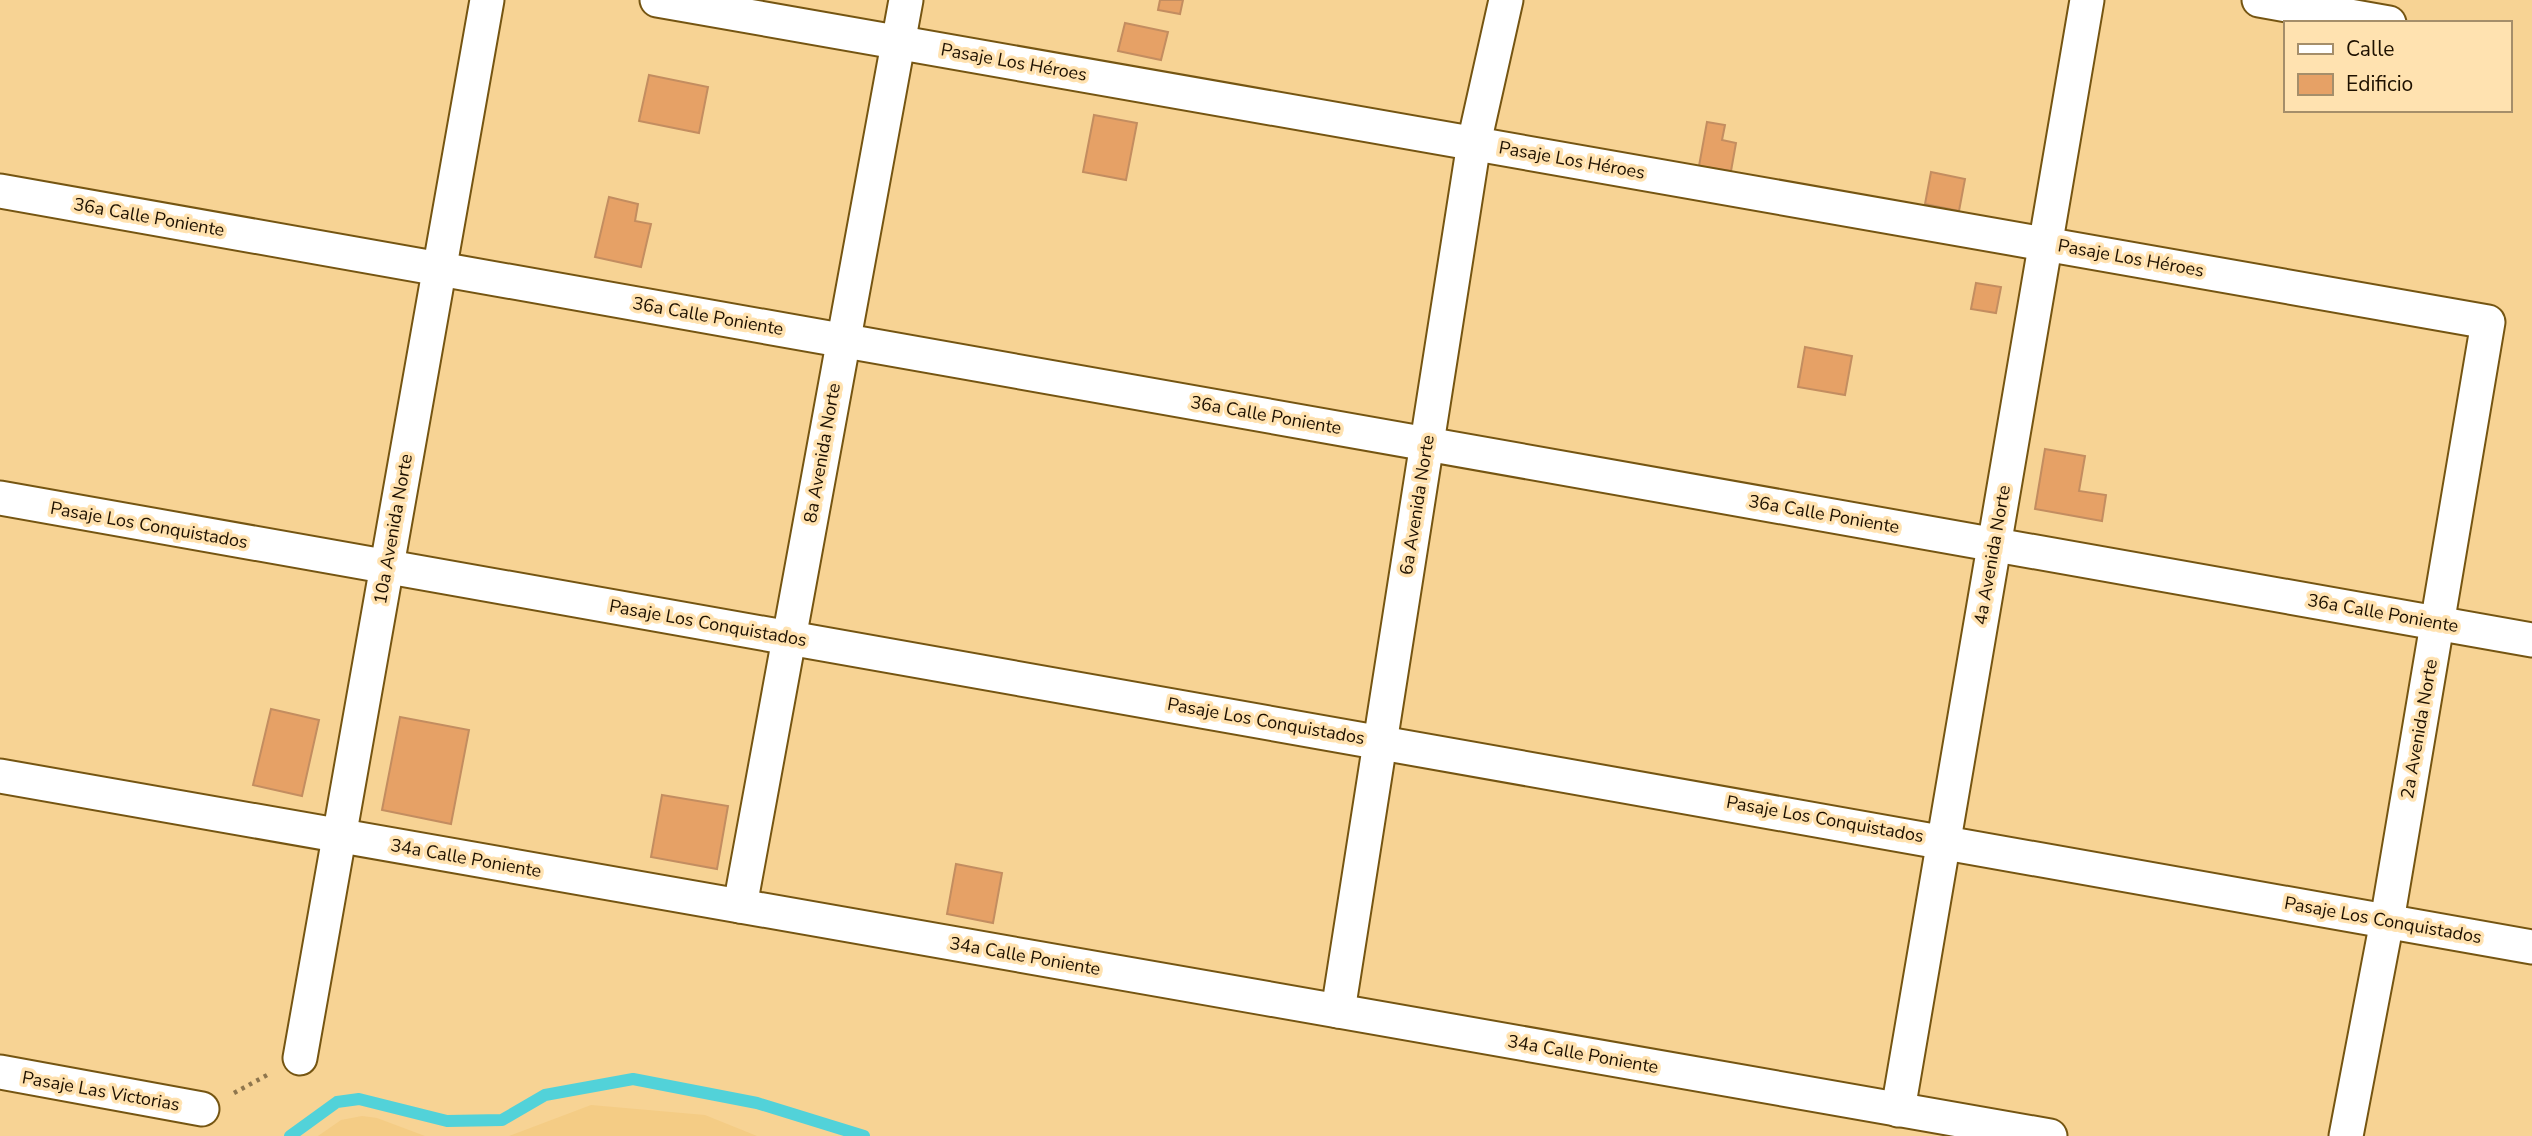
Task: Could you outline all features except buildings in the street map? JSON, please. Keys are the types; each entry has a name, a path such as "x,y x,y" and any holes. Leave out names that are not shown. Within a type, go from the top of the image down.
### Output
{"street":[{"name":"10a Avenida Norte","path":"300,1058 488,0"},
{"name":"Pasaje Los Héroes","path":"657,0 2488,321"},
{"name":"8a Avenida Norte","path":"740,906 906,0"},
{"name":"6a Avenida Norte","path":"1338,1011 1474,143 1506,0"},
{"name":"4a Avenida Norte","path":"1898,1110 2087,0"},
{"path":"2259,0 2378,21"},
{"name":"36a Calle Poniente","path":"0,191 2532,640"},
{"name":"2a Avenida Norte","path":"2346,1136 2386,921 2488,321"},
{"name":"Pasaje Los Conquistados","path":"0,498 2532,947"},
{"name":"34a Calle Poniente","path":"0,776 2050,1136"},
{"name":"Pasaje Las Victorias","path":"0,1072 202,1109"}],"path":[{"path":"202,1109 300,1058"}],"shaded area":[{"path":"591,1105 705,1115 757,1136 509,1136"},
{"path":"362,1116 377,1118 425,1136 318,1136 341,1120"}],"waterway":[{"path":"290,1136 337,1102 359,1099 447,1121 502,1120 545,1095 633,1079 757,1103 864,1136"}]}
